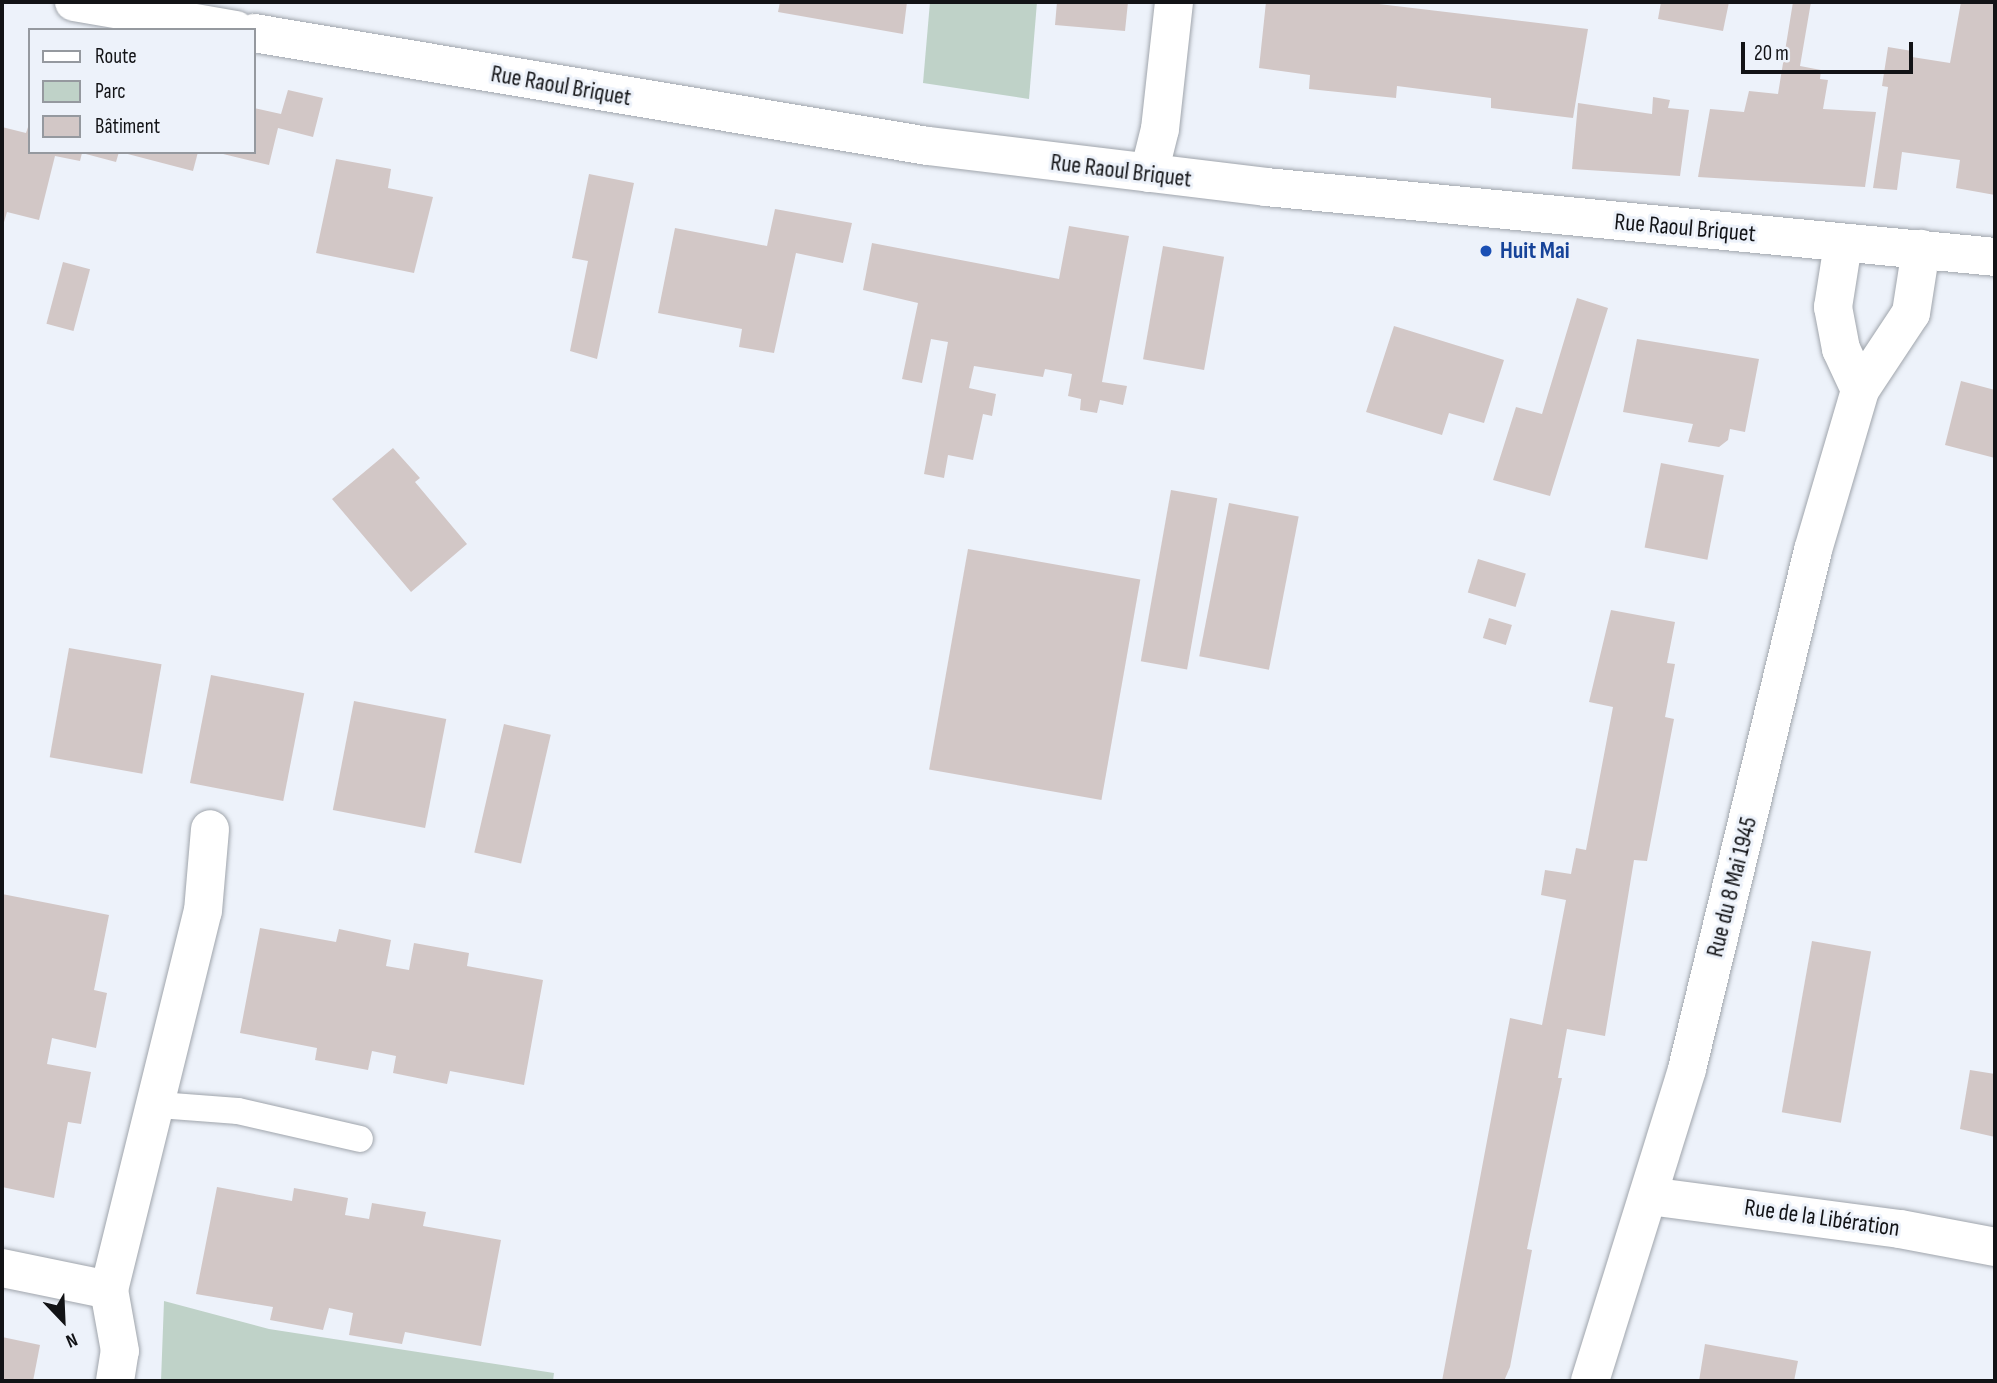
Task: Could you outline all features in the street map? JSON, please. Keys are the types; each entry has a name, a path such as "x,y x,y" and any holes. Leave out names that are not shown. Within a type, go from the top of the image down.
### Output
{"street":[{"path":"74,2 224,28"},
{"path":"1149,173 1160,129 1174,2"},
{"name":"Rue Raoul Briquet","path":"256,33 813,129 1149,173 1995,257"},
{"path":"1843,244 1833,307 1841,349 1860,390"},
{"name":"Rue du 8 Mai 1945","path":"1590,1381 1687,1069 1813,550 1860,390 1911,313 1921,249"},
{"path":"115,1381 120,1351 109,1290 159,1105 203,911 210,829"},
{"name":"Rue de la Libération","path":"1649,1196 1900,1229 1995,1247"},
{"path":"2,1268 109,1290"}],"lane":[{"path":"159,1105 238,1111 360,1139"}],"green space":[{"path":"930,2 1037,2 1029,99 923,83"},
{"path":"164,1301 269,1329 554,1373 553,1381 161,1381"}],"building":[{"path":"780,2 907,2 903,34 778,12"},
{"path":"1057,2 1128,2 1125,31 1055,25"},
{"path":"1266,2 1362,2 1588,29 1573,118 1491,108 1491,98 1397,86 1396,98 1309,89 1310,75 1259,68"},
{"path":"1661,2 1729,2 1723,31 1658,19"},
{"path":"1793,2 1811,2 1800,66 1821,70 1820,79 1828,80 1823,109 1876,112 1865,187 1698,177 1710,109 1744,112 1749,91 1778,94"},
{"path":"1961,2 1995,2 1995,195 1956,188 1960,160 1902,152 1897,190 1873,188 1888,87 1882,86 1888,47 1912,51 1912,57 1950,63"},
{"path":"288,90 323,98 313,137 278,128 269,165 223,154 256,154 256,108 281,114"},
{"path":"1653,97 1670,100 1668,108 1689,110 1680,176 1572,169 1578,103 1652,114"},
{"path":"2,127 26,133 28,127 28,154 82,154 80,161 55,156 39,220 7,212 2,229"},
{"path":"86,154 118,154 116,162"},
{"path":"128,154 197,154 193,171"},
{"path":"336,159 391,169 388,188 433,197 414,273 316,253"},
{"path":"589,174 634,183 597,359 570,351 588,261 572,258"},
{"path":"775,209 852,223 843,263 796,253 774,353 739,347 742,329 658,313 675,228 767,246"},
{"path":"1069,226 1129,236 1102,382 1127,386 1123,405 1100,400 1097,413 1080,410 1081,399 1068,396 1072,374 1045,369 1043,377 974,366 969,388 996,394 992,416 983,414 973,460 948,455 944,478 924,474 948,342 931,339 922,383 902,379 918,303 863,290 872,243 1059,279"},
{"path":"1163,246 1224,257 1204,370 1143,359"},
{"path":"63,262 90,269 73,331 46,324"},
{"path":"1577,298 1608,308 1550,496 1493,480 1516,407 1542,414"},
{"path":"1394,326 1504,360 1484,423 1449,413 1442,435 1366,412"},
{"path":"1637,339 1759,359 1745,432 1730,429 1728,440 1719,447 1688,442 1693,424 1623,412"},
{"path":"1961,381 1995,390 1995,458 1945,445"},
{"path":"393,448 420,478 415,482 467,544 411,592 332,499"},
{"path":"1661,463 1724,475 1707,560 1645,547"},
{"path":"1171,490 1217,498 1187,670 1141,661"},
{"path":"1229,503 1299,517 1269,670 1199,656"},
{"path":"968,549 1140,579 1101,800 929,770"},
{"path":"1478,559 1526,574 1516,607 1468,592"},
{"path":"1611,610 1675,622 1667,663 1675,664 1665,717 1674,719 1647,861 1634,860 1605,1036 1567,1029 1558,1078 1562,1078 1527,1249 1532,1250 1510,1367 1504,1381 1442,1381 1510,1018 1542,1025 1566,900 1541,895 1545,870 1571,874 1576,848 1586,850 1613,707 1589,702"},
{"path":"1489,618 1512,625 1506,645 1483,638"},
{"path":"69,648 162,664 142,774 50,757"},
{"path":"211,675 304,693 283,801 190,783"},
{"path":"354,701 446,719 425,828 333,810"},
{"path":"504,724 551,735 521,863 474,853"},
{"path":"2,894 109,915 94,990 107,993 96,1048 52,1038 47,1064 91,1072 81,1124 68,1122 54,1198 2,1187"},
{"path":"260,928 336,942 339,929 391,940 386,966 409,970 414,943 469,953 467,966 543,980 524,1085 450,1071 447,1084 393,1073 396,1056 372,1051 368,1070 315,1060 317,1048 240,1033"},
{"path":"1812,941 1871,951 1841,1123 1782,1112"},
{"path":"1970,1070 1995,1074 1995,1137 1960,1129"},
{"path":"217,1187 292,1201 294,1188 348,1198 345,1215 369,1219 372,1203 426,1212 423,1226 501,1240 481,1346 405,1332 402,1344 349,1335 353,1313 329,1308 323,1330 270,1320 273,1307 196,1294"},
{"path":"2,1337 40,1345 33,1381 2,1381"},
{"path":"1705,1344 1798,1361 1794,1381 1699,1381"}],"place":[{"name":"Huit Mai","path":"1486,251"}]}
